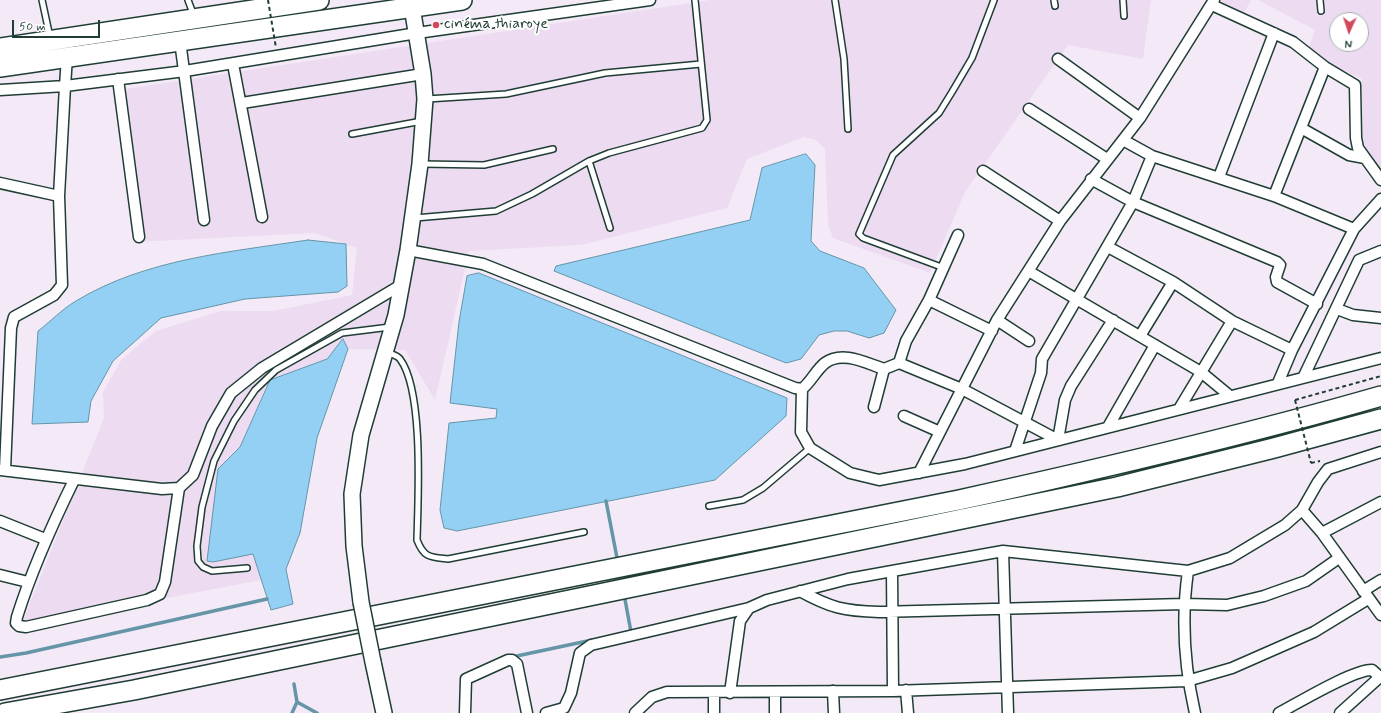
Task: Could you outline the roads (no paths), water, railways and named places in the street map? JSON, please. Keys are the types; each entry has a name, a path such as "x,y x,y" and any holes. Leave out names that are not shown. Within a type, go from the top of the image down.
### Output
{"highway":[{"path":"0,48 319,0"},
{"path":"0,67 462,0"},
{"path":"0,690 966,498 1113,466 1273,426 1381,396"},
{"path":"5,713 126,691 1109,489 1274,448 1381,419"}],"street":[{"path":"0,90 65,86 185,71 417,33 650,0"},
{"path":"919,473 997,320 1030,272 1060,221 1091,178 1140,118 1213,3 1274,33 1306,51 1325,67 1355,85 1356,138 1358,148 1381,180"},
{"path":"384,713 361,602 354,546 352,494 361,435 393,327 408,250 420,164 425,99 423,74 412,8"},
{"path":"1218,177 1274,33"},
{"path":"180,41 204,220"},
{"path":"67,57 59,196 62,285 54,294 14,317 11,328 4,411 2,470 74,480 162,489 180,488"},
{"path":"1058,59 1140,118"},
{"path":"233,64 242,103 262,217"},
{"path":"1274,196 1325,67"},
{"path":"242,103 423,74"},
{"path":"118,79 139,237"},
{"path":"1029,109 1107,159"},
{"path":"1300,128 1349,155 1365,158"},
{"path":"1123,140 1152,156 1274,196 1354,229"},
{"path":"1015,451 1023,422 1041,373 1042,359 1133,202 1152,156"},
{"path":"983,171 1060,221"},
{"path":"1091,178 1133,202 1277,262 1280,265 1276,277 1277,282 1317,304"},
{"path":"0,183 59,196"},
{"path":"1278,383 1292,350 1317,304 1354,229 1381,199"},
{"path":"899,363 906,341 929,300 958,234"},
{"path":"1108,247 1173,282 1232,321 1292,350"},
{"path":"408,250 483,264 795,388 802,389 825,363 840,357 854,359 884,369 899,363 962,389 1058,440"},
{"path":"1304,376 1359,260 1381,251"},
{"path":"1030,272 1201,372 1230,396"},
{"path":"1140,336 1173,282"},
{"path":"74,480 45,539 28,582 17,617 16,623 20,626 26,627 147,600 160,594 165,582 180,488 193,475 212,426 231,393 262,368 401,285"},
{"path":"929,300 992,331"},
{"path":"1337,309 1353,315 1381,318"},
{"path":"997,320 1029,341"},
{"path":"1058,440 1065,400 1071,386 1113,320"},
{"path":"1179,409 1232,321"},
{"path":"1108,427 1155,345"},
{"path":"802,389 801,432 810,448 850,474 879,480 965,464 1304,376 1381,358"},
{"path":"874,407 884,369"},
{"path":"904,416 940,432"},
{"path":"546,713 565,710 571,693 580,654 591,646 749,608 766,600 848,579 1003,551 1188,572 1230,558 1285,525 1302,510 1318,482 1328,469 1381,452"},
{"path":"1322,533 1381,502"},
{"path":"1302,510 1322,533 1381,615"},
{"path":"0,521 45,539"},
{"path":"1003,551 1008,713"},
{"path":"800,591 826,605 850,611 892,612 1005,608 1227,604 1264,596 1306,581 1339,558"},
{"path":"892,571 893,691"},
{"path":"1188,572 1184,604 1184,640 1187,681 1195,713"},
{"path":"0,575 28,582"},
{"path":"635,713 652,697 667,692 714,693 893,691 1187,681 1232,668 1314,632 1366,595 1381,580"},
{"path":"730,692 740,621 749,608"},
{"path":"465,713 466,679 508,660 512,660 517,664 527,713"},
{"path":"1279,713 1329,686 1362,671 1372,670 1380,677 1340,713"},
{"path":"906,690 908,713"},
{"path":"775,692 775,713"},
{"path":"833,692 834,713"},
{"path":"714,693 714,713"}],"lane":[{"path":"42,0 51,40"},
{"path":"188,0 195,19"},
{"path":"412,218 496,211 532,194 589,161 609,153 702,128 707,120 695,0"},
{"path":"834,0 844,59 848,129"},
{"path":"944,268 863,238 859,234 893,155 939,113 972,58 994,0"},
{"path":"1054,0 1055,6"},
{"path":"1123,0 1124,16"},
{"path":"1320,0 1321,11"},
{"path":"425,99 506,94 605,73 701,64"},
{"path":"352,134 423,121"},
{"path":"420,164 484,165 553,149"},
{"path":"589,161 610,228"},
{"path":"247,568 212,571 203,567 198,561 197,546 202,507 212,467 234,421 255,390 276,370 306,352 342,333 393,327"},
{"path":"386,352 399,357 405,367 413,389 417,428 417,540 421,550 428,557 448,559 584,532"},
{"path":"709,506 743,500 763,488 810,448"}],"water":[{"path":"806,154 815,165 811,241 820,251 864,268 896,310 884,333 869,338 847,331 834,331 819,335 801,359 786,363 554,271 556,266 750,220 762,168"},
{"path":"308,240 346,244 347,286 338,292 245,299 161,318 113,361 91,401 88,422 32,424 38,331 71,304 130,275 159,266 189,259"},
{"path":"479,273 787,398 786,416 715,480 457,531 444,528 440,510 449,423 496,418 497,409 450,403 459,322 467,276"},
{"path":"343,339 348,349 317,438 300,533 286,569 293,604 271,610 253,554 213,562 207,561 218,469 240,447 270,380 327,359"}],"waterway":[{"path":"606,501 618,563"},
{"path":"624,594 631,632 628,633"},
{"path":"0,657 26,653 267,599"},
{"path":"512,657 592,640"},
{"path":"292,713 297,702 294,684"},
{"path":"297,702 317,713"}],"place":[{"name":"cinéma thiaroye","path":"436,25"}]}
